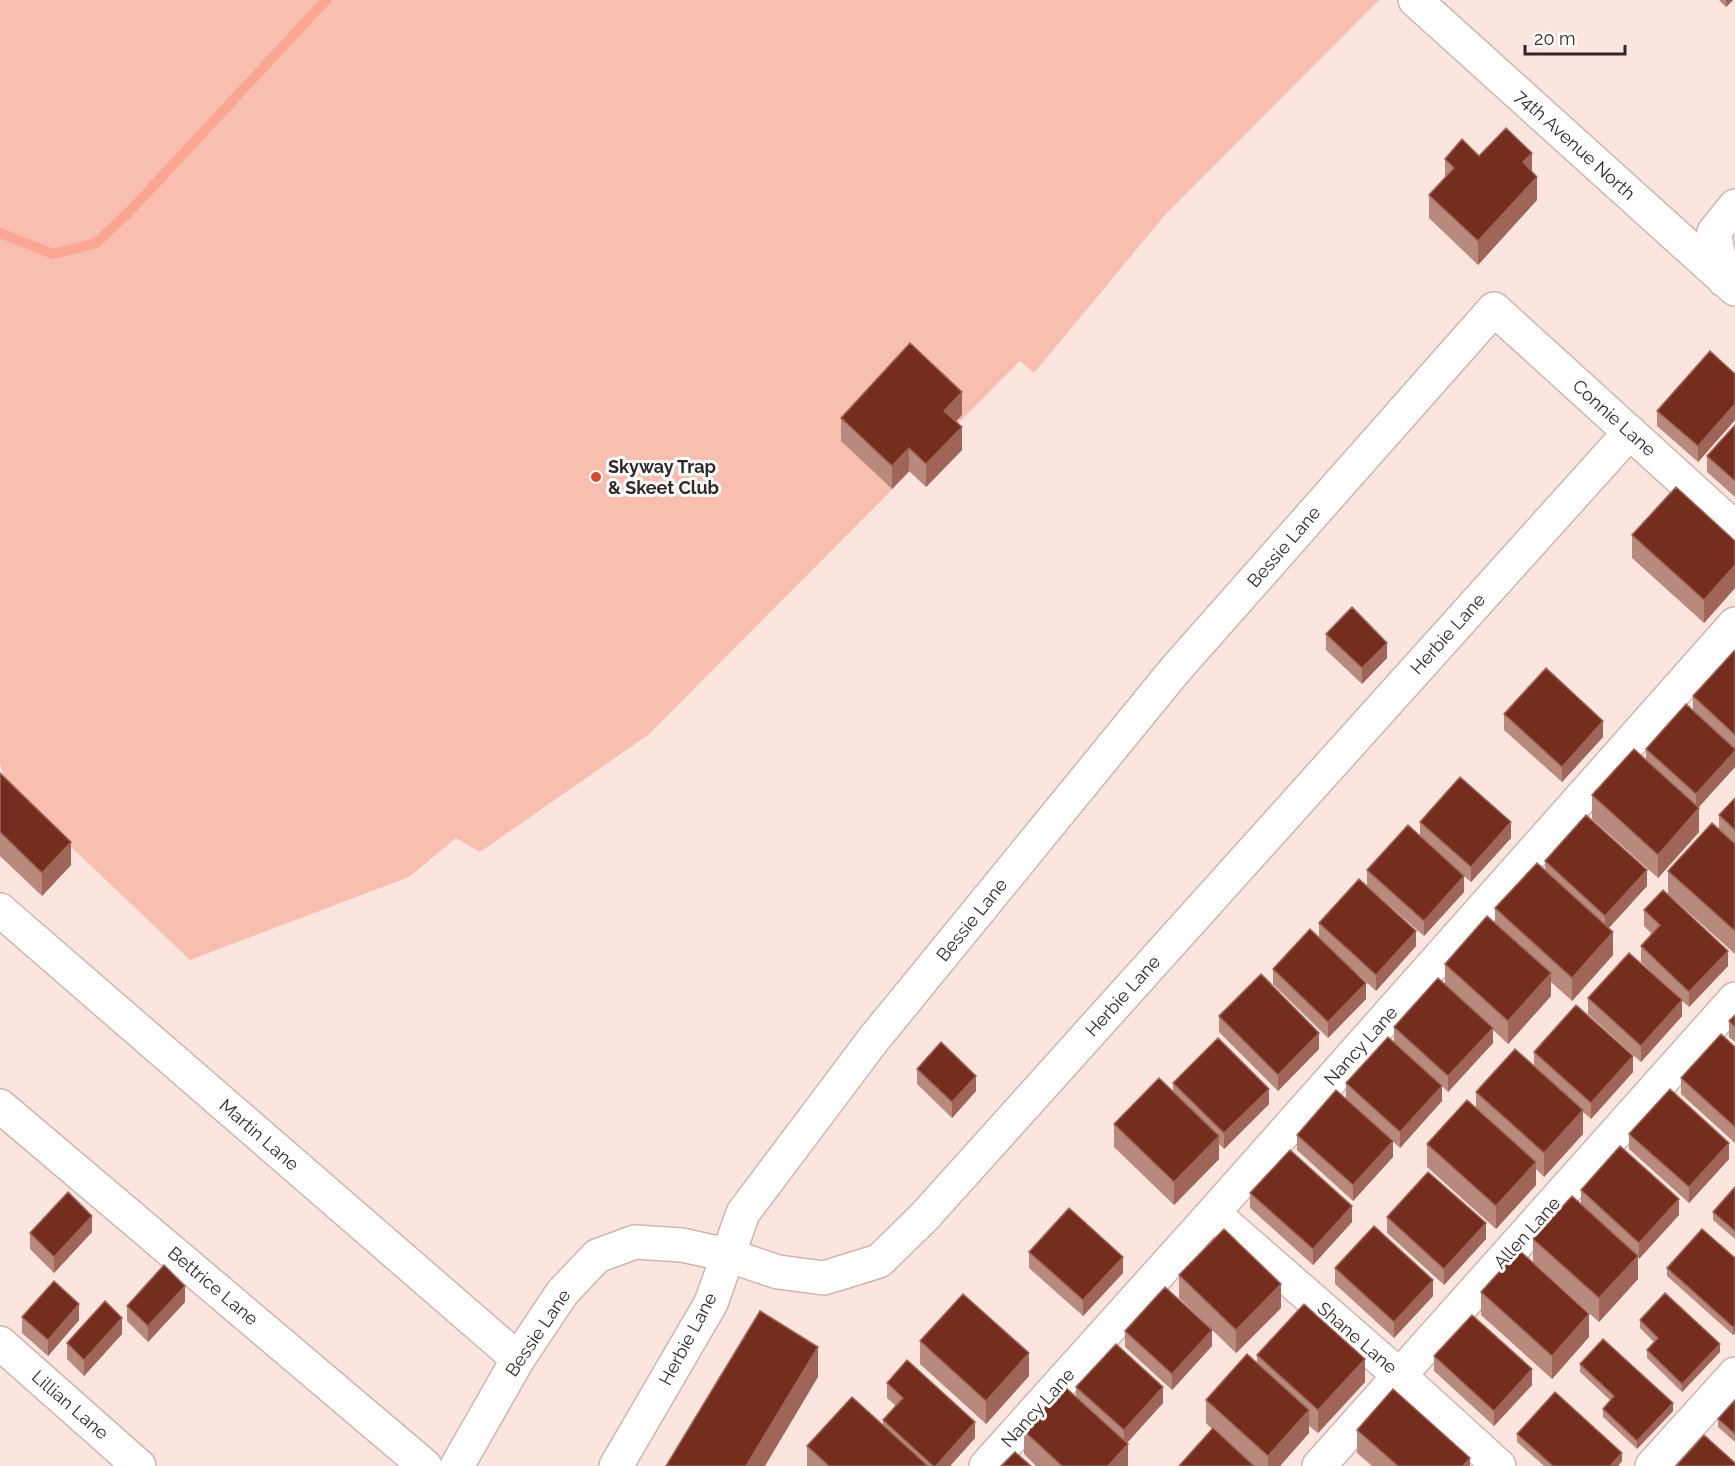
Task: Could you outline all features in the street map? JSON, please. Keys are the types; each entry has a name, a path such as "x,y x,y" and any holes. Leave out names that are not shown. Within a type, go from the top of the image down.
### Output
{"street":[{"name":"74th Avenue North","path":"1415,0 1730,284"},
{"path":"1730,284 1714,232 1735,206"},
{"name":"Connie Lane","path":"1494,309 1735,528"},
{"name":"Bessie Lane","path":"457,1466 518,1359 562,1293 597,1256 635,1242 682,1245 727,1254 742,1213 881,1031 1175,670 1494,309"},
{"name":"Herbie Lane","path":"616,1466 711,1303 727,1254 778,1272 825,1278 879,1261 925,1216 1630,432"},
{"name":"Nancy Lane","path":"986,1466 1735,624"},
{"name":"Martin Lane","path":"0,910 518,1359"},
{"name":"Allen Lane","path":"1319,1466 1735,999"},
{"name":"Bettrice Lane","path":"0,1106 425,1466"},
{"name":"Shane Lane","path":"1213,1213 1400,1376 1499,1466"},
{"name":"Lillian Lane","path":"0,1343 139,1466"},
{"path":"1652,1466 1735,1374"}],"shaded area":[{"path":"0,0 1379,0 1165,215 1034,373 1020,361 648,735 480,852 456,838 409,877 190,960 5,784 0,763"}],"building":[{"path":"1506,128 1532,153 1523,162 1537,177 1478,241 1429,195 1454,168 1445,159 1462,139 1479,156"},
{"path":"910,343 962,392 944,411 962,427 926,464 909,448 892,466 841,418"},
{"path":"1710,351 1735,374 1735,404 1698,446 1657,411"},
{"path":"1735,425 1735,481 1707,456"},
{"path":"1676,487 1735,541 1735,565 1704,600 1632,535"},
{"path":"1352,607 1387,643 1362,668 1326,634"},
{"path":"1735,652 1735,735 1693,696"},
{"path":"1546,668 1603,721 1562,767 1504,714"},
{"path":"1686,704 1735,749 1696,794 1646,749"},
{"path":"1634,749 1699,808 1658,855 1592,795"},
{"path":"0,773 71,842 42,873 0,832"},
{"path":"1460,777 1511,822 1471,867 1420,822"},
{"path":"1735,798 1735,830 1719,815"},
{"path":"1586,815 1647,870 1605,916 1545,861"},
{"path":"1712,823 1735,844 1735,931 1668,871"},
{"path":"1408,825 1464,876 1424,921 1367,870"},
{"path":"1537,863 1613,932 1572,978 1495,908"},
{"path":"1359,879 1416,931 1376,975 1319,923"},
{"path":"1663,890 1728,951 1689,992 1641,946 1660,925 1644,910"},
{"path":"1487,916 1551,973 1508,1021 1445,964"},
{"path":"1310,929 1366,983 1328,1022 1273,969"},
{"path":"1629,953 1682,1000 1641,1046 1588,998"},
{"path":"1261,974 1319,1033 1278,1075 1219,1016"},
{"path":"1438,978 1493,1028 1448,1076 1394,1027"},
{"path":"1576,1005 1633,1056 1591,1103 1534,1052"},
{"path":"1735,1015 1735,1027 1729,1021"},
{"path":"1721,1034 1735,1047 1735,1127 1681,1078"},
{"path":"1388,1037 1442,1086 1400,1132 1346,1083"},
{"path":"1218,1038 1269,1089 1224,1133 1173,1083"},
{"path":"941,1042 976,1076 952,1102 917,1069"},
{"path":"1515,1049 1583,1110 1544,1153 1476,1092"},
{"path":"1159,1078 1219,1136 1174,1182 1114,1124"},
{"path":"1670,1089 1729,1143 1689,1187 1629,1134"},
{"path":"1336,1090 1393,1141 1353,1185 1297,1135"},
{"path":"1467,1100 1536,1162 1496,1206 1427,1144"},
{"path":"1620,1146 1679,1199 1639,1243 1581,1190"},
{"path":"1290,1150 1352,1206 1313,1249 1250,1193"},
{"path":"1428,1172 1486,1223 1444,1269 1387,1217"},
{"path":"1735,1187 1735,1231 1713,1212"},
{"path":"68,1192 92,1216 54,1257 30,1233"},
{"path":"1572,1196 1638,1256 1599,1298 1533,1239"},
{"path":"1069,1208 1123,1257 1083,1300 1029,1252"},
{"path":"1374,1226 1433,1280 1394,1322 1335,1268"},
{"path":"1224,1229 1281,1284 1236,1330 1179,1275"},
{"path":"1702,1229 1735,1258 1735,1325 1733,1327 1667,1268"},
{"path":"1519,1250 1589,1314 1552,1356 1481,1292"},
{"path":"164,1265 185,1286 148,1326 127,1306"},
{"path":"54,1281 79,1304 48,1340 22,1317"},
{"path":"1165,1287 1212,1330 1172,1374 1125,1331"},
{"path":"1665,1293 1720,1344 1682,1384 1647,1350 1658,1338 1640,1320"},
{"path":"963,1294 1029,1353 986,1401 920,1341"},
{"path":"105,1301 122,1318 84,1360 67,1343"},
{"path":"1304,1304 1365,1359 1318,1410 1257,1355"},
{"path":"760,1311 818,1347 746,1466 666,1466"},
{"path":"1472,1315 1532,1369 1494,1411 1434,1356"},
{"path":"1603,1339 1673,1403 1637,1441 1603,1409 1614,1396 1580,1364"},
{"path":"1116,1344 1163,1387 1124,1430 1076,1387"},
{"path":"1247,1354 1309,1410 1268,1456 1206,1400"},
{"path":"907,1360 975,1422 936,1466 933,1466 883,1420 903,1398 887,1383"},
{"path":"1064,1386 1128,1444 1108,1466 1062,1466 1024,1431"},
{"path":"1393,1389 1470,1458 1463,1466 1398,1466 1357,1430"},
{"path":"1555,1392 1622,1453 1610,1466 1553,1466 1517,1434"},
{"path":"852,1397 928,1466 829,1466 807,1446"},
{"path":"1735,1400 1735,1434 1718,1419"},
{"path":"1213,1428 1254,1466 1179,1466"},
{"path":"1704,1435 1735,1463 1735,1466 1676,1466"},
{"path":"1015,1452 1031,1466 1001,1466"}],"waterway":[{"path":"0,233 53,254 96,243 130,211 326,0"}],"place":[{"name":"Skyway Trap & Skeet Club","path":"596,477"}]}
